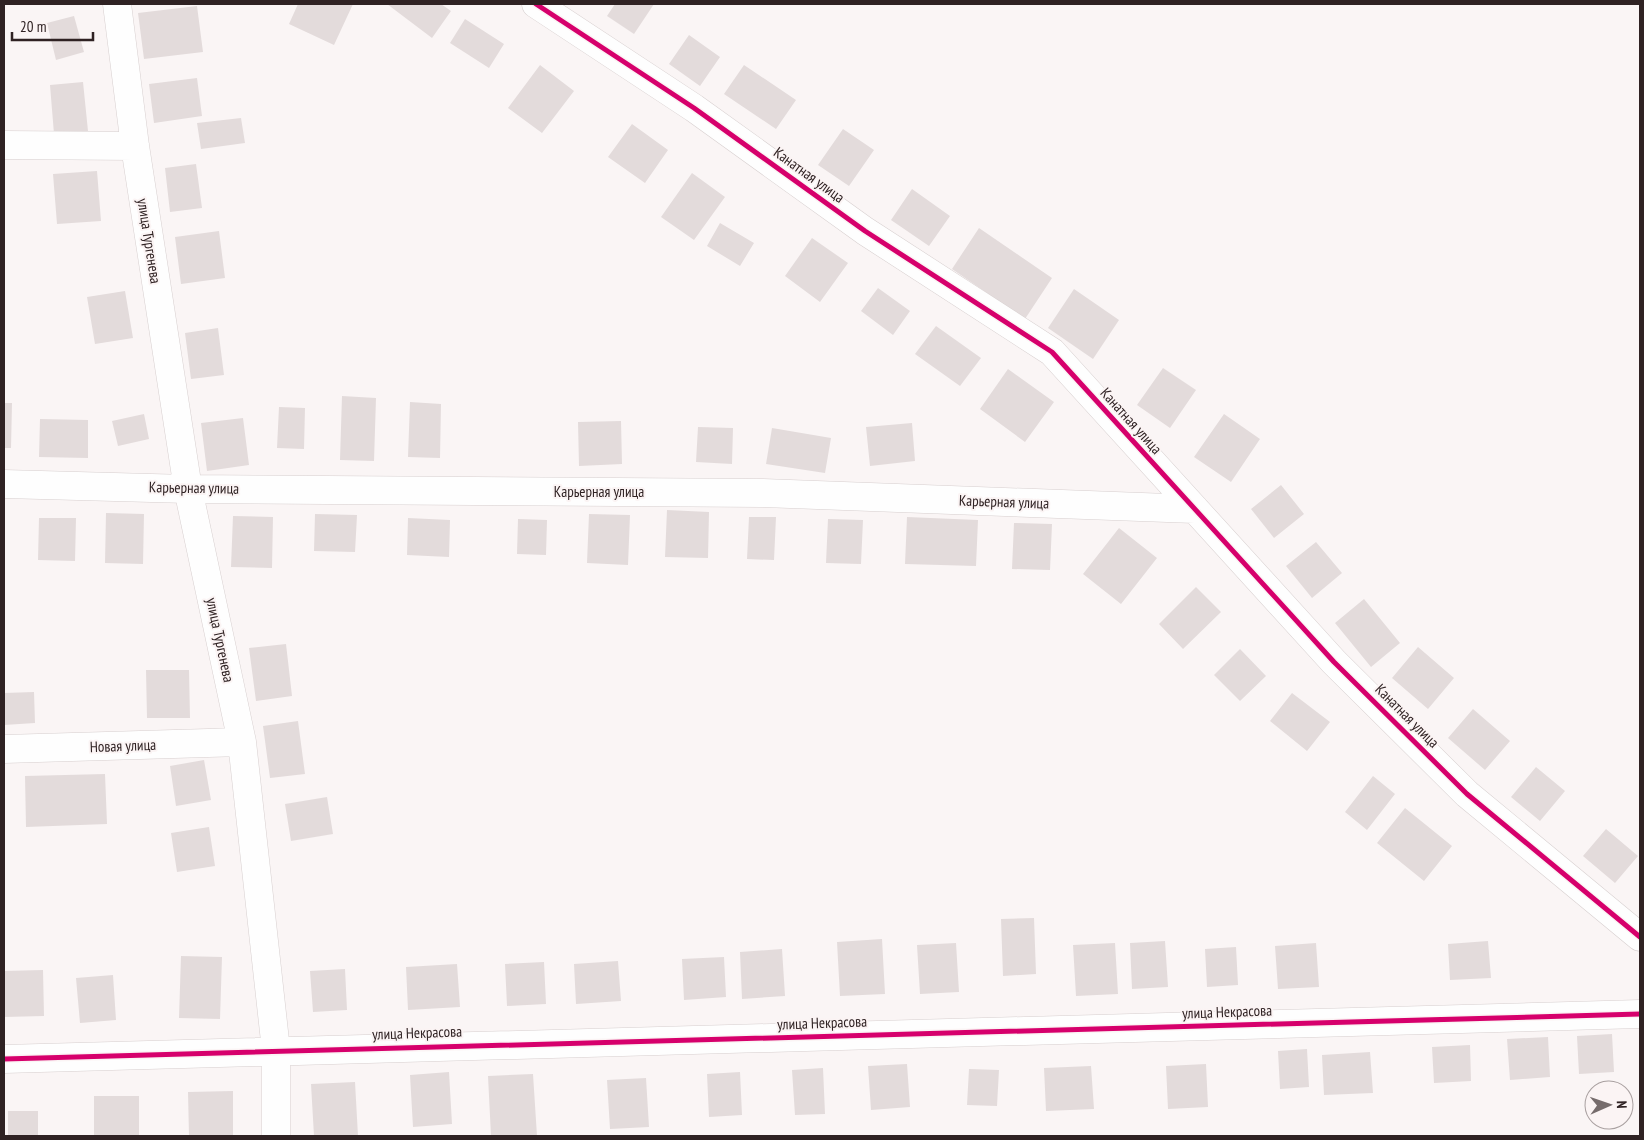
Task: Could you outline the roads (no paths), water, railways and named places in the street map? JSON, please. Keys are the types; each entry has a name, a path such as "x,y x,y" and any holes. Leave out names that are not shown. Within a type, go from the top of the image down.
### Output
{"street":[{"name":"улица Тургенева","path":"117,4 134,146 188,489 242,742 276,1050 276,1136"},
{"name":"Канатная улица","path":"536,4 694,108 865,231 1052,352 1334,662 1467,794 1640,937"},
{"path":"4,145 134,146"},
{"name":"Карьерная улица","path":"4,484 188,489 763,493 1194,509"},
{"name":"Новая улица","path":"4,749 242,742"},
{"name":"улица Некрасова","path":"4,1059 276,1050 1640,1014"}]}
